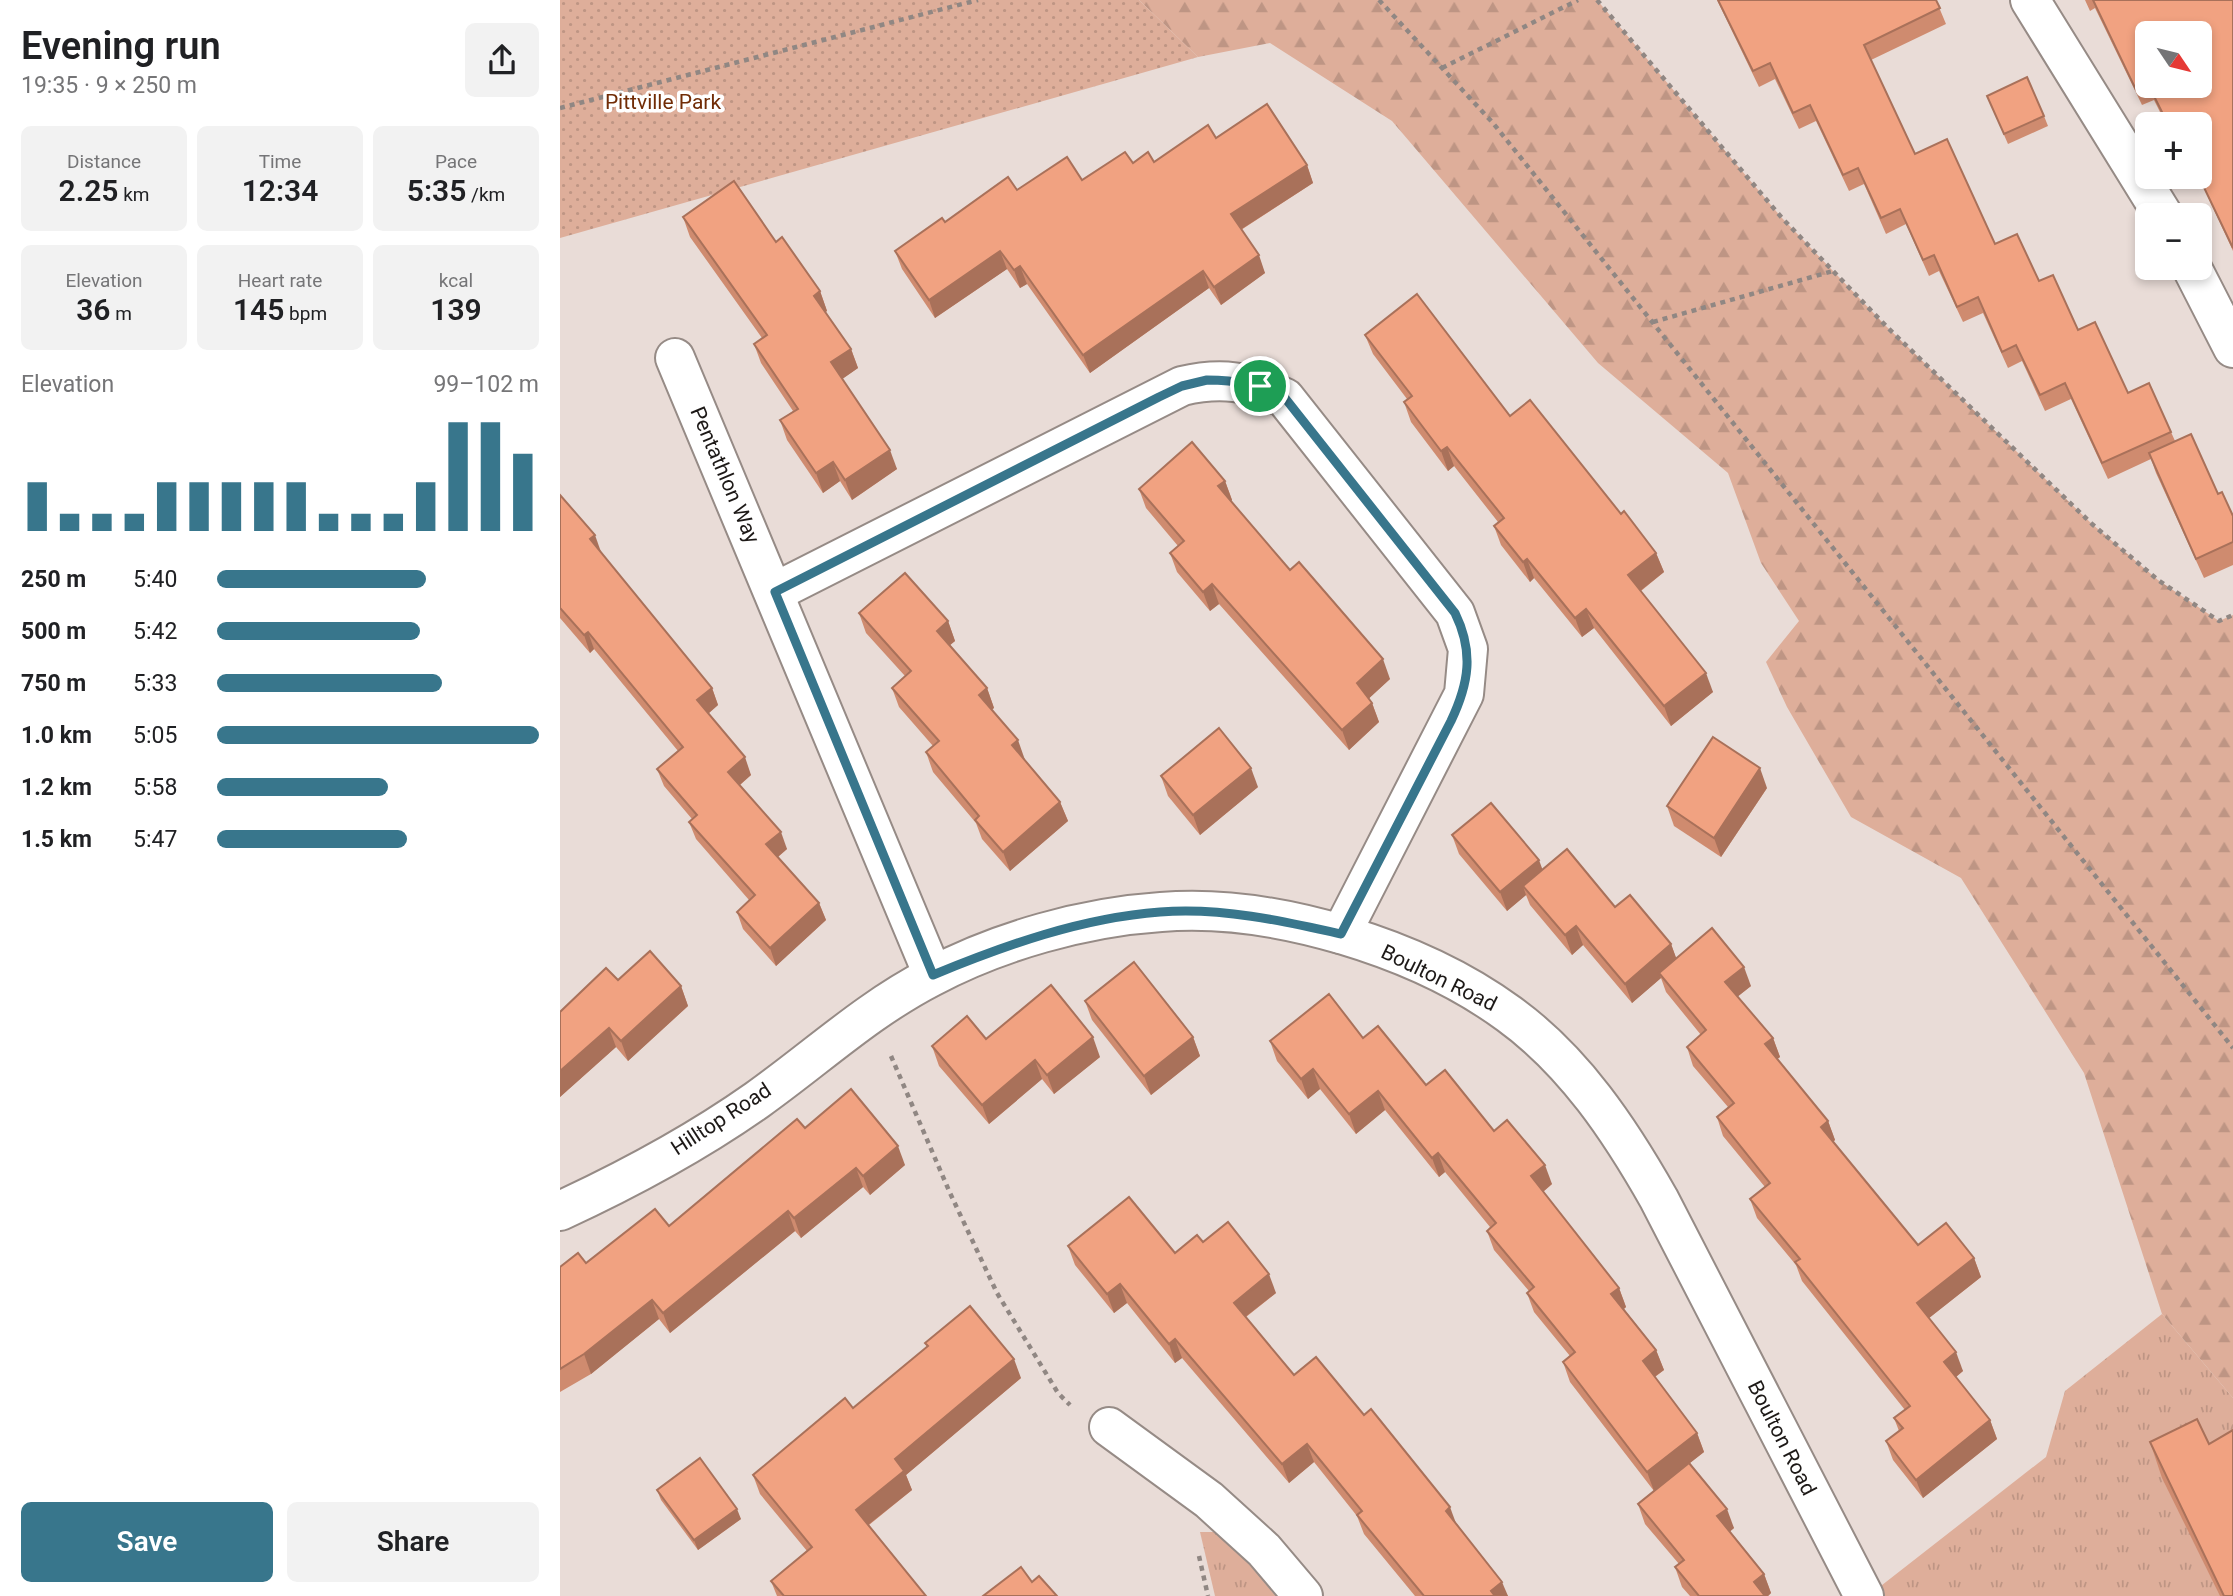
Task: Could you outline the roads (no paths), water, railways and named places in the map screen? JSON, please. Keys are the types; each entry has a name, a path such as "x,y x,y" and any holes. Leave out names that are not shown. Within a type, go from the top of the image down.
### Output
{"street":[{"path":"2030,0 2156,203"},
{"path":"2198,280 2233,348"},
{"name":"Pentathlon Way","path":"675,358 933,975"},
{"path":"775,592 1182,386 1207,380 1232,380 1260,386 1285,398 1455,613 1468,649 1469,668 1464,694 1341,934"},
{"name":"Boulton Road","path":"872,1010 933,975 988,952 1044,934 1162,911 1223,913 1283,921 1341,934 1400,955 1456,981 1510,1014 1553,1053 1592,1095 1627,1143 1659,1199 1864,1596"},
{"name":"Hilltop Road","path":"560,1211 616,1185 756,1100 872,1010"},
{"path":"1109,1427 1209,1500 1264,1550 1303,1596"}],"park label":[{"name":"Pittville Park","path":"663,102"}]}
